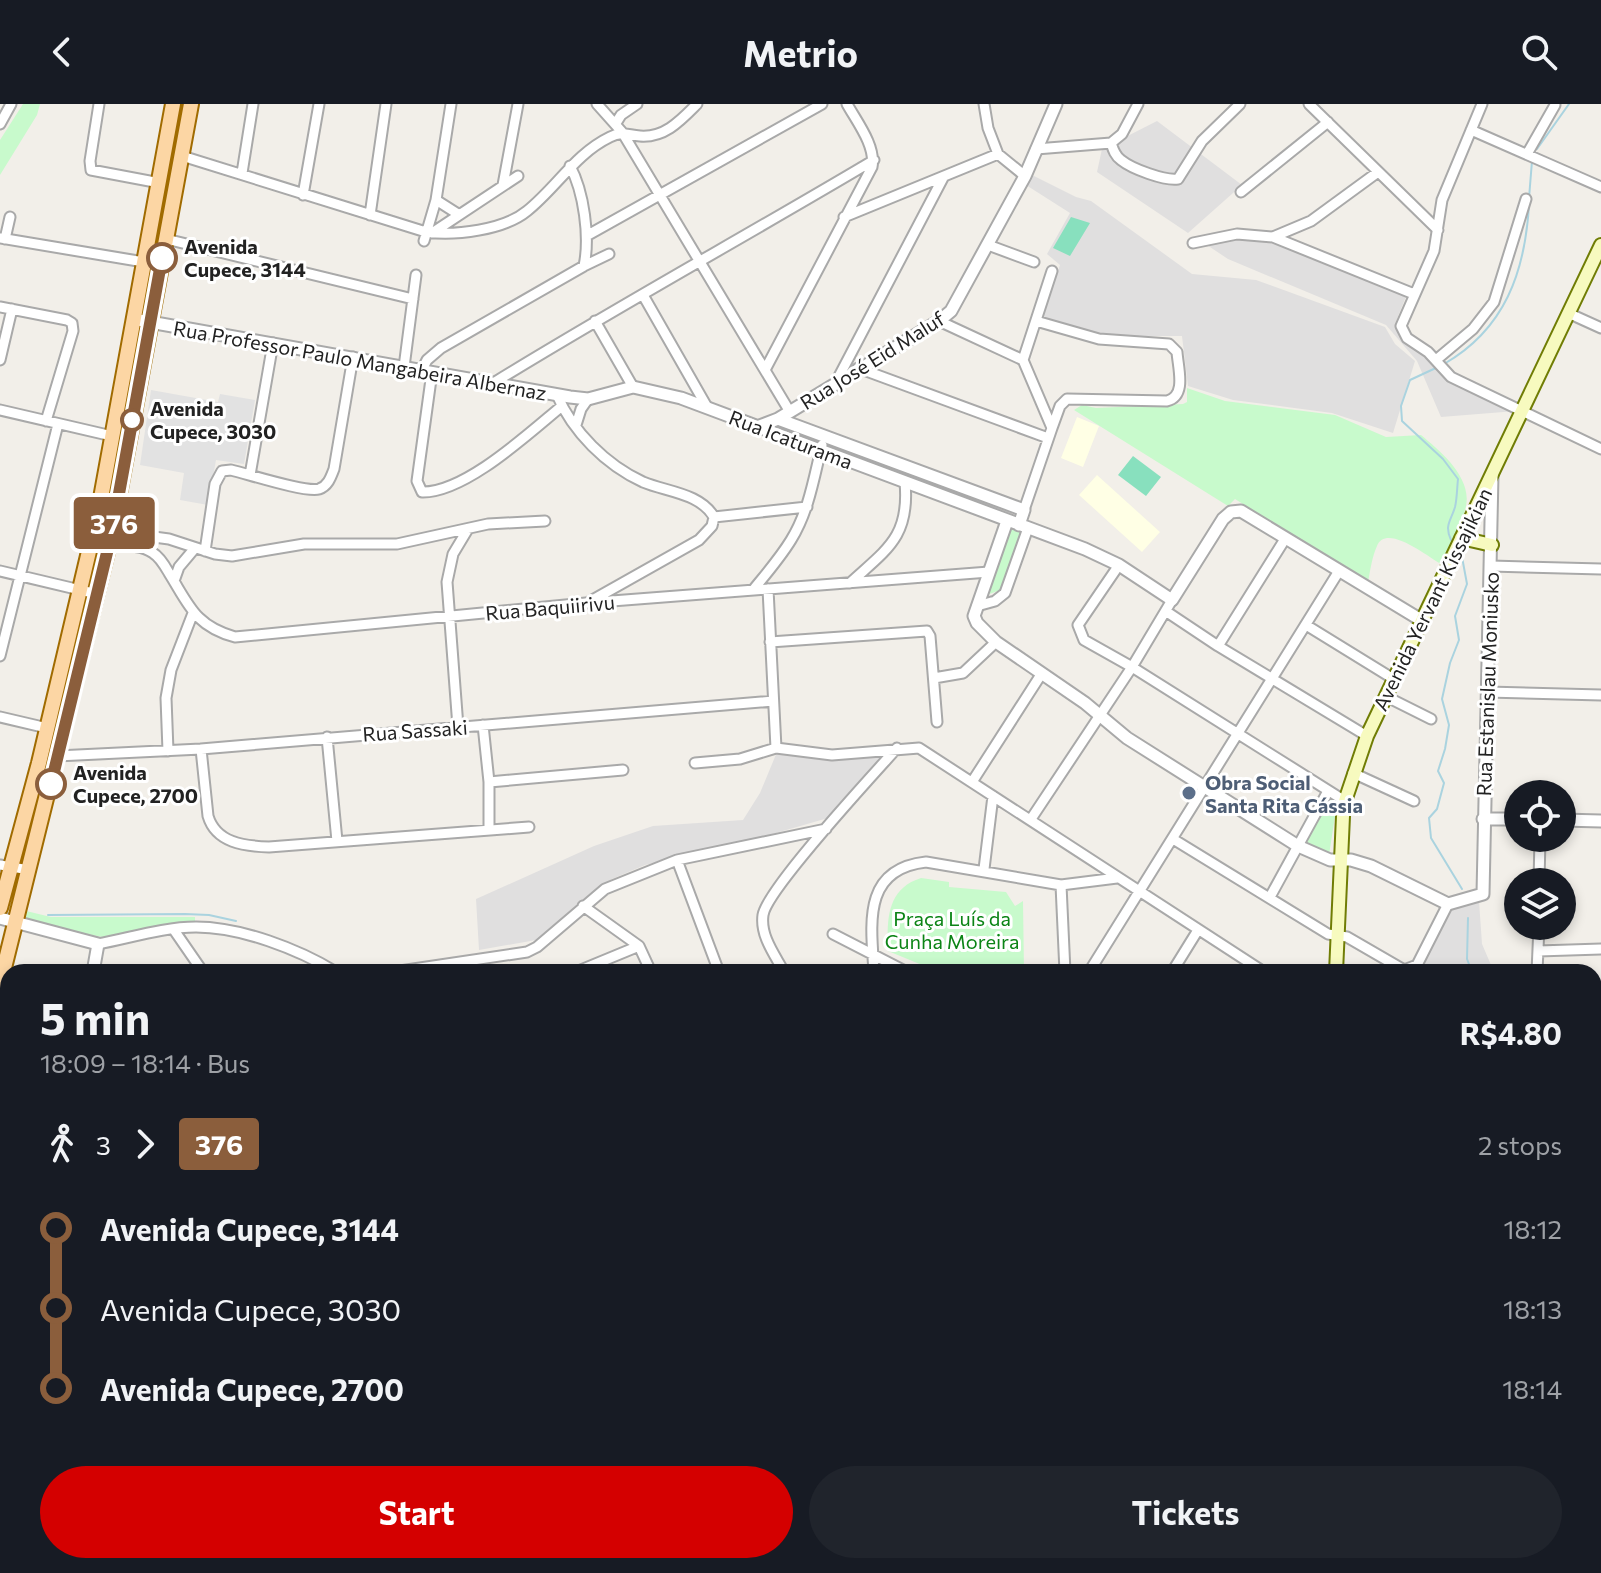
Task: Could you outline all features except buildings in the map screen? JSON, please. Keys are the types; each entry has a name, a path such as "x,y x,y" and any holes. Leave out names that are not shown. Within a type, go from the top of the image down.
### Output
{"main road":[{"path":"0,908 6,866 47,728 94,529 173,104"},
{"path":"5,964 111,539 191,104"},
{"name":"Avenida Yervant Kissajikian","path":"1336,964 1345,801 1353,773 1392,678 1601,245"},
{"path":"1461,538 1492,545"}],"street":[{"path":"0,124 11,104"},
{"path":"99,104 90,167 95,172 160,183"},
{"path":"242,173 253,104"},
{"path":"303,195 319,104"},
{"path":"370,215 386,104"},
{"path":"427,235 436,200 451,104"},
{"path":"503,185 518,104"},
{"path":"597,104 619,127 790,412"},
{"path":"182,156 427,235 469,232 520,216 570,166 619,127 621,115 637,104"},
{"path":"619,127 639,136 665,131 681,121 697,104"},
{"path":"588,235 822,104"},
{"path":"765,370 869,175 874,160 869,144 847,104"},
{"path":"984,104 988,128 998,154 1025,176"},
{"name":"Rua José Eid Maluf","path":"757,427 778,419 939,321 958,300 988,245 1025,176 1056,104"},
{"path":"1138,104 1114,141 1115,152 1123,162 1157,176 1178,179 1202,141 1240,104"},
{"path":"1309,104 1438,230"},
{"path":"1482,104 1442,200 1434,251 1401,326 1407,338 1428,352 1439,365 1522,411 1601,449"},
{"path":"1527,154 1555,105"},
{"path":"1241,192 1328,122"},
{"path":"1471,130 1601,187"},
{"path":"1036,149 1114,141"},
{"path":"844,217 998,154"},
{"path":"495,382 874,160"},
{"path":"570,166 588,235 584,266"},
{"path":"1273,237 1311,221 1378,172"},
{"path":"427,235 518,176"},
{"path":"836,382 943,178"},
{"path":"1439,365 1494,302 1526,199"},
{"path":"436,200 458,214"},
{"path":"10,217 2,239 144,262"},
{"path":"1193,243 1237,234 1273,237 1414,294"},
{"path":"166,239 413,299"},
{"path":"988,245 1034,262"},
{"path":"609,254 441,348 427,360 417,477 420,491 435,491 453,484 498,458 560,401 597,451 622,470 648,484 702,502 714,517"},
{"path":"1050,433 1023,360 1052,271"},
{"path":"404,367 416,275"},
{"path":"643,295 707,407"},
{"path":"0,307 72,323 73,331 46,421"},
{"path":"0,360 12,309"},
{"path":"1568,313 1601,328"},
{"name":"Rua Professor Paulo Mangabeira Albernaz","path":"133,319 495,382 560,401 588,399"},
{"path":"595,321 633,387"},
{"path":"939,321 1023,360"},
{"path":"1036,321 1099,339 1169,344 1177,352 1179,392 1174,399 1067,399 1060,406 1018,525 989,572 974,616 977,623 996,642 1127,738 1298,846 1330,860 1351,860 1371,866 1448,904 1418,964"},
{"path":"250,475 273,343"},
{"path":"174,581 179,567 200,549 219,473 225,470 307,490 325,485 334,469 353,357"},
{"path":"858,368 1050,433"},
{"name":"Rua Icaturama","path":"588,399 633,387 681,398 757,427 823,444 1024,510"},
{"path":"576,425 588,399"},
{"path":"0,410 112,436"},
{"name":"Rua Icaturama","path":"778,419 905,482 1119,565 1169,606"},
{"path":"0,656 58,424"},
{"path":"753,590 792,538 807,507 823,444"},
{"name":"Rua Estanislau Moniusko","path":"1448,904 1483,894 1492,475"},
{"path":"850,583 899,533 907,505 905,482"},
{"path":"714,517 807,507"},
{"path":"1031,819 1132,667 1223,519 1234,511 1241,511 1421,620"},
{"path":"586,603 699,540 712,526 714,517"},
{"path":"111,539 158,537 232,556 304,544 397,544 506,522 545,521"},
{"path":"977,606 995,601 1005,593 1018,525"},
{"path":"94,529 111,539 152,552 152,542 158,537"},
{"path":"458,727 447,582 453,554 468,529"},
{"path":"1218,646 1285,539"},
{"name":"Rua Baquiirivu","path":"152,552 163,562 193,613 208,627 235,637 586,603 989,572"},
{"path":"163,562 179,567"},
{"path":"1119,565 1081,619 1078,629 1084,640 1345,801"},
{"path":"1491,566 1601,569"},
{"path":"0,571 97,594"},
{"path":"1094,964 1339,571"},
{"path":"768,589 776,748"},
{"path":"1169,606 1218,646 1367,736"},
{"path":"168,751 168,686 193,613"},
{"path":"1306,625 1392,678"},
{"path":"770,642 924,630 930,636 937,722"},
{"path":"934,678 963,673 996,642"},
{"path":"972,782 1042,673"},
{"path":"1487,692 1601,695"},
{"path":"1385,696 1431,719"},
{"name":"Rua Sassaki","path":"57,756 201,749 773,701"},
{"path":"0,717 47,728"},
{"path":"483,725 489,782 489,830"},
{"path":"327,737 337,841"},
{"path":"695,763 740,759 776,748 822,755 919,748 1248,964"},
{"path":"780,964 766,937 763,914 778,888 897,748"},
{"path":"201,749 211,826 219,835 235,843 258,846 529,827"},
{"path":"489,782 623,770"},
{"path":"1353,773 1414,801"},
{"path":"1270,897 1328,791"},
{"path":"984,869 993,796"},
{"path":"1483,819 1504,819"},
{"path":"1576,820 1601,821"},
{"path":"447,964 527,952 605,889 677,860 826,829"},
{"path":"1173,839 1328,934 1347,937 1392,964"},
{"path":"677,860 716,964"},
{"path":"873,964 871,914 876,895 884,882 905,866 926,862 984,869 1061,885 1117,878"},
{"path":"6,866 29,870"},
{"path":"1061,885 1065,964"},
{"path":"583,906 639,946 647,964"},
{"path":"0,918 98,944 195,927 218,929 304,953 323,964"},
{"path":"174,930 197,964"},
{"path":"1177,964 1198,930"},
{"path":"833,934 889,964"},
{"path":"1537,964 1538,940"},
{"path":"94,964 98,944"},
{"path":"595,964 639,946"},
{"path":"1538,951 1601,949"}],"shaded area":[{"path":"1157,121 1242,185 1188,233 1097,172 1102,149"},
{"path":"1032,175 1091,201 1192,274 1256,280 1385,327 1395,344 1415,361 1393,433 1332,413 1233,400 1188,386 1182,336 1117,336 1055,324 1042,318 1060,265 1047,254 1070,213 1026,185"},
{"path":"1238,235 1266,239 1407,294 1395,324 1404,339 1427,353 1448,380 1516,411 1441,417 1417,361 1386,325 1228,259 1204,243"},
{"path":"151,390 218,402 220,394 255,400 244,464 216,460 208,505 180,500 184,473 140,465"},
{"path":"1077,417 1099,426 1083,467 1061,458"},
{"path":"1097,475 1160,532 1142,552 1079,495"},
{"path":"777,752 828,760 888,752 828,818 745,842 645,865 612,879 536,940 479,950 476,899 594,846 653,826 743,820 760,793"},
{"path":"1479,901 1482,944 1491,964 1421,964 1452,908"}],"green space":[{"path":"23,104 40,104 37,115 0,175 0,140"},
{"path":"1071,217 1090,223 1070,256 1053,248"},
{"path":"1187,388 1225,401 1335,415 1386,437 1421,435 1453,466 1467,495 1461,521 1441,564 1407,543 1389,538 1377,546 1368,583 1235,499 1228,506 1074,410 1082,405 1096,408 1183,404 1187,402"},
{"path":"1133,456 1161,477 1146,496 1118,475"},
{"path":"1008,524 1026,531 1003,589 984,596"},
{"path":"1329,798 1337,803 1329,855 1304,843"},
{"name":"Praça Luís da Cunha Moreira","path":"921,878 949,882 949,887 1006,892 1015,906 1023,901 1024,964 920,964 888,951 891,907 909,883"},
{"path":"22,910 51,917 195,917 195,924 107,938 19,920"}],"waterway":[{"path":"1537,149 1569,104"},
{"path":"1529,198 1532,161"},
{"path":"1444,364 1482,334 1508,296 1523,253 1529,205"},
{"path":"1438,367 1410,380 1401,406 1402,421 1443,459 1458,479 1456,504 1448,527 1451,540"},
{"path":"1462,557 1467,584 1455,616 1459,640 1442,699 1449,725 1438,771 1444,783 1437,809 1429,818 1431,838 1462,889"},
{"path":"48,915 185,914 236,921"},
{"path":"1468,918 1469,964"}],"bus line":[{"name":"376","path":"51,784 112,532 162,258"}],"place":[{"name":"Avenida Cupece, 3144","path":"162,258"},
{"name":"Avenida Cupece, 3030","path":"132,420"},
{"name":"Avenida Cupece, 2700","path":"51,784"},
{"name":"Obra Social Santa Rita Cássia","path":"1189,793"}]}
